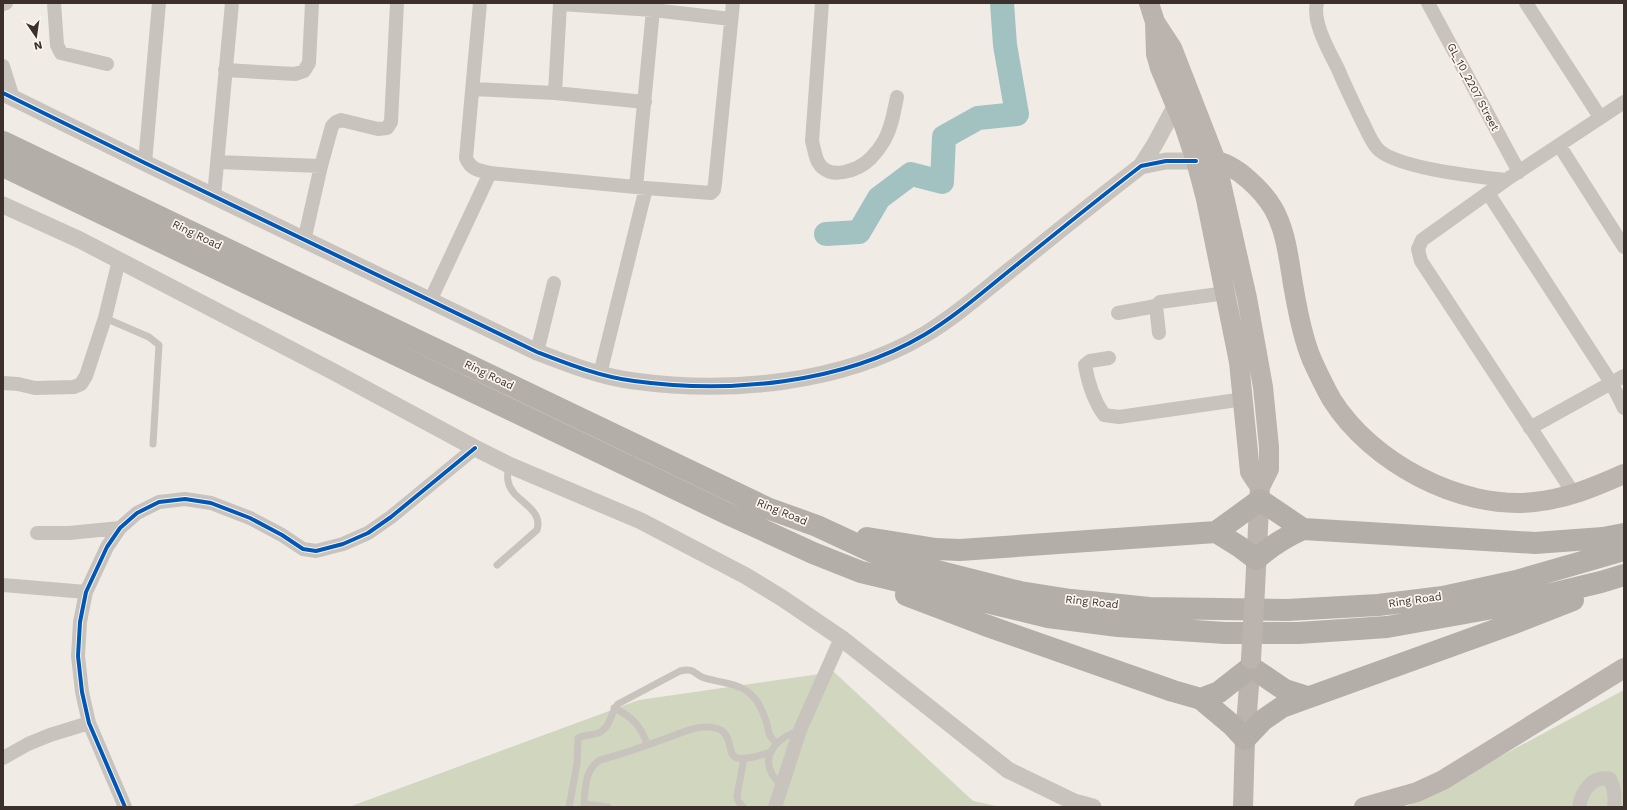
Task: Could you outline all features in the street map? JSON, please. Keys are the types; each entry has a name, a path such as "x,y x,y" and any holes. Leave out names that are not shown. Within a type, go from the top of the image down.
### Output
{"highway":[{"name":"Ring Road","path":"3,142 753,501 817,526 873,552 902,562 1020,592 1070,600 1149,608 1287,610 1378,605 1443,597 1516,582 1624,550"},
{"name":"Ring Road","path":"3,166 726,513 813,553 861,572 1048,617 1118,626 1225,633 1299,633 1387,627 1493,608 1624,575"},
{"path":"1216,532 1260,493 1303,529"},
{"path":"817,526 903,545 960,550 1216,532 1240,546 1256,559 1269,547 1303,529 1535,543 1603,538 1624,534"},
{"path":"861,572 894,591 1173,691 1201,698 1232,725 1245,739 1263,720 1282,707 1568,603 1601,582"},
{"path":"1201,698 1219,692 1251,663 1285,690 1307,697"}],"main road":[{"path":"1149,3 1155,22 1172,48 1247,298 1263,387 1269,447 1268,469 1260,493 1251,663 1245,739 1243,807"},
{"path":"1155,22 1156,54 1160,68 1176,105 1206,161 1206,199 1239,362 1244,399 1250,472 1260,493"},
{"path":"1206,161 1224,164 1248,180 1258,188 1273,208 1285,242 1302,327 1312,360 1332,400 1360,434 1395,463 1422,478 1452,491 1476,498 1506,503 1556,499 1574,494 1624,474"},
{"path":"1364,807 1376,805 1417,792 1443,780 1624,668"}],"street":[{"path":"54,3 57,46 61,53 107,64"},
{"path":"145,163 159,3"},
{"path":"214,196 232,3"},
{"path":"226,70 296,74 304,71 309,63 312,3"},
{"path":"304,241 320,166 332,126 341,120 378,129 387,128 391,122 396,3"},
{"path":"480,3 466,158 469,166 476,170 490,173 703,193 711,193 714,190 733,3"},
{"path":"555,93 560,3 653,10 731,19"},
{"path":"822,3 812,141 818,163 829,172 841,173 855,169 871,158 885,140 892,122 897,97"},
{"path":"1317,3 1317,20 1328,50 1369,134 1378,149 1393,158 1415,164 1476,176 1506,180"},
{"name":"GL_10_2207 Street","path":"1428,3 1519,172"},
{"path":"1526,3 1600,117"},
{"path":"600,374 641,187 645,102 653,10"},
{"path":"3,66 8,96 304,241 537,352 600,374 633,381 682,386 731,386 771,382 821,374 860,363 893,351 924,335 961,310 1141,166 1176,105"},
{"path":"473,89 555,93 645,102"},
{"path":"1574,494 1421,261 1418,249 1422,240 1506,180 1624,102"},
{"path":"1559,145 1624,247"},
{"path":"1141,166 1166,161 1206,161"},
{"path":"218,162 320,166"},
{"path":"430,301 490,173"},
{"path":"1488,193 1612,384 1624,408"},
{"path":"3,206 80,240 509,465 641,521 746,576 782,598 840,638 1008,770 1074,802 1093,807"},
{"path":"3,383 18,384 35,388 74,386 81,384 86,376 105,318 119,260"},
{"path":"537,352 554,283"},
{"path":"1118,314 1156,306 1160,302 1226,293"},
{"path":"1156,306 1160,333"},
{"path":"1109,358 1090,361 1085,365 1086,374 1098,407 1104,415 1119,417 1244,399"},
{"path":"1530,428 1624,376"},
{"path":"125,807 89,723 82,692 78,656 80,622 86,592 107,547 120,528 136,513 159,502 185,499 210,503 250,518 282,535 302,549 316,551 343,544 368,533 391,517 475,448"},
{"path":"37,534 68,533 120,528"},
{"path":"3,585 86,592"},
{"path":"775,807 800,730 840,638"},
{"path":"3,758 28,744 50,735 89,723"},
{"path":"1579,807 1587,788 1594,780 1603,778 1610,779 1613,786 1615,796 1614,807"}],"lane":[{"path":"105,318 149,337 159,345 153,444"},
{"path":"497,565 537,530 539,523 537,516 512,490 508,481 509,465"},
{"path":"608,807 584,804 570,805 577,764 578,738 601,732 606,727 614,708 618,704 670,675 688,669 694,670 700,677 732,683 744,689 754,696 767,722 769,736 776,743"},
{"path":"614,708 633,719 643,730 648,744"},
{"path":"584,804 586,784 593,764 600,760 690,729 705,726 722,730 727,735 733,756 744,758 771,752"},
{"path":"782,786 772,774 768,763 771,752 776,743 791,733 800,730"},
{"path":"743,807 738,801 737,796 744,758"}],"green space":[{"path":"834,672 973,801 1001,807 349,807 639,700"},
{"path":"1624,690 1624,807 1406,807"}],"waterway":[{"path":"826,234 859,232 879,198 911,174 942,182 944,137 978,118 1017,114 1005,45 1002,3"}],"cycle path":[{"path":"3,93 537,352 609,376 634,381 670,385 746,385 784,381 821,375 857,365 892,352 936,328 959,311 1141,166 1166,161 1196,161"},
{"path":"125,807 89,723 82,692 78,656 80,622 86,592 107,547 120,528 137,513 159,502 185,499 211,503 250,518 282,535 303,549 316,551 343,544 368,533 391,517 475,448"}]}
